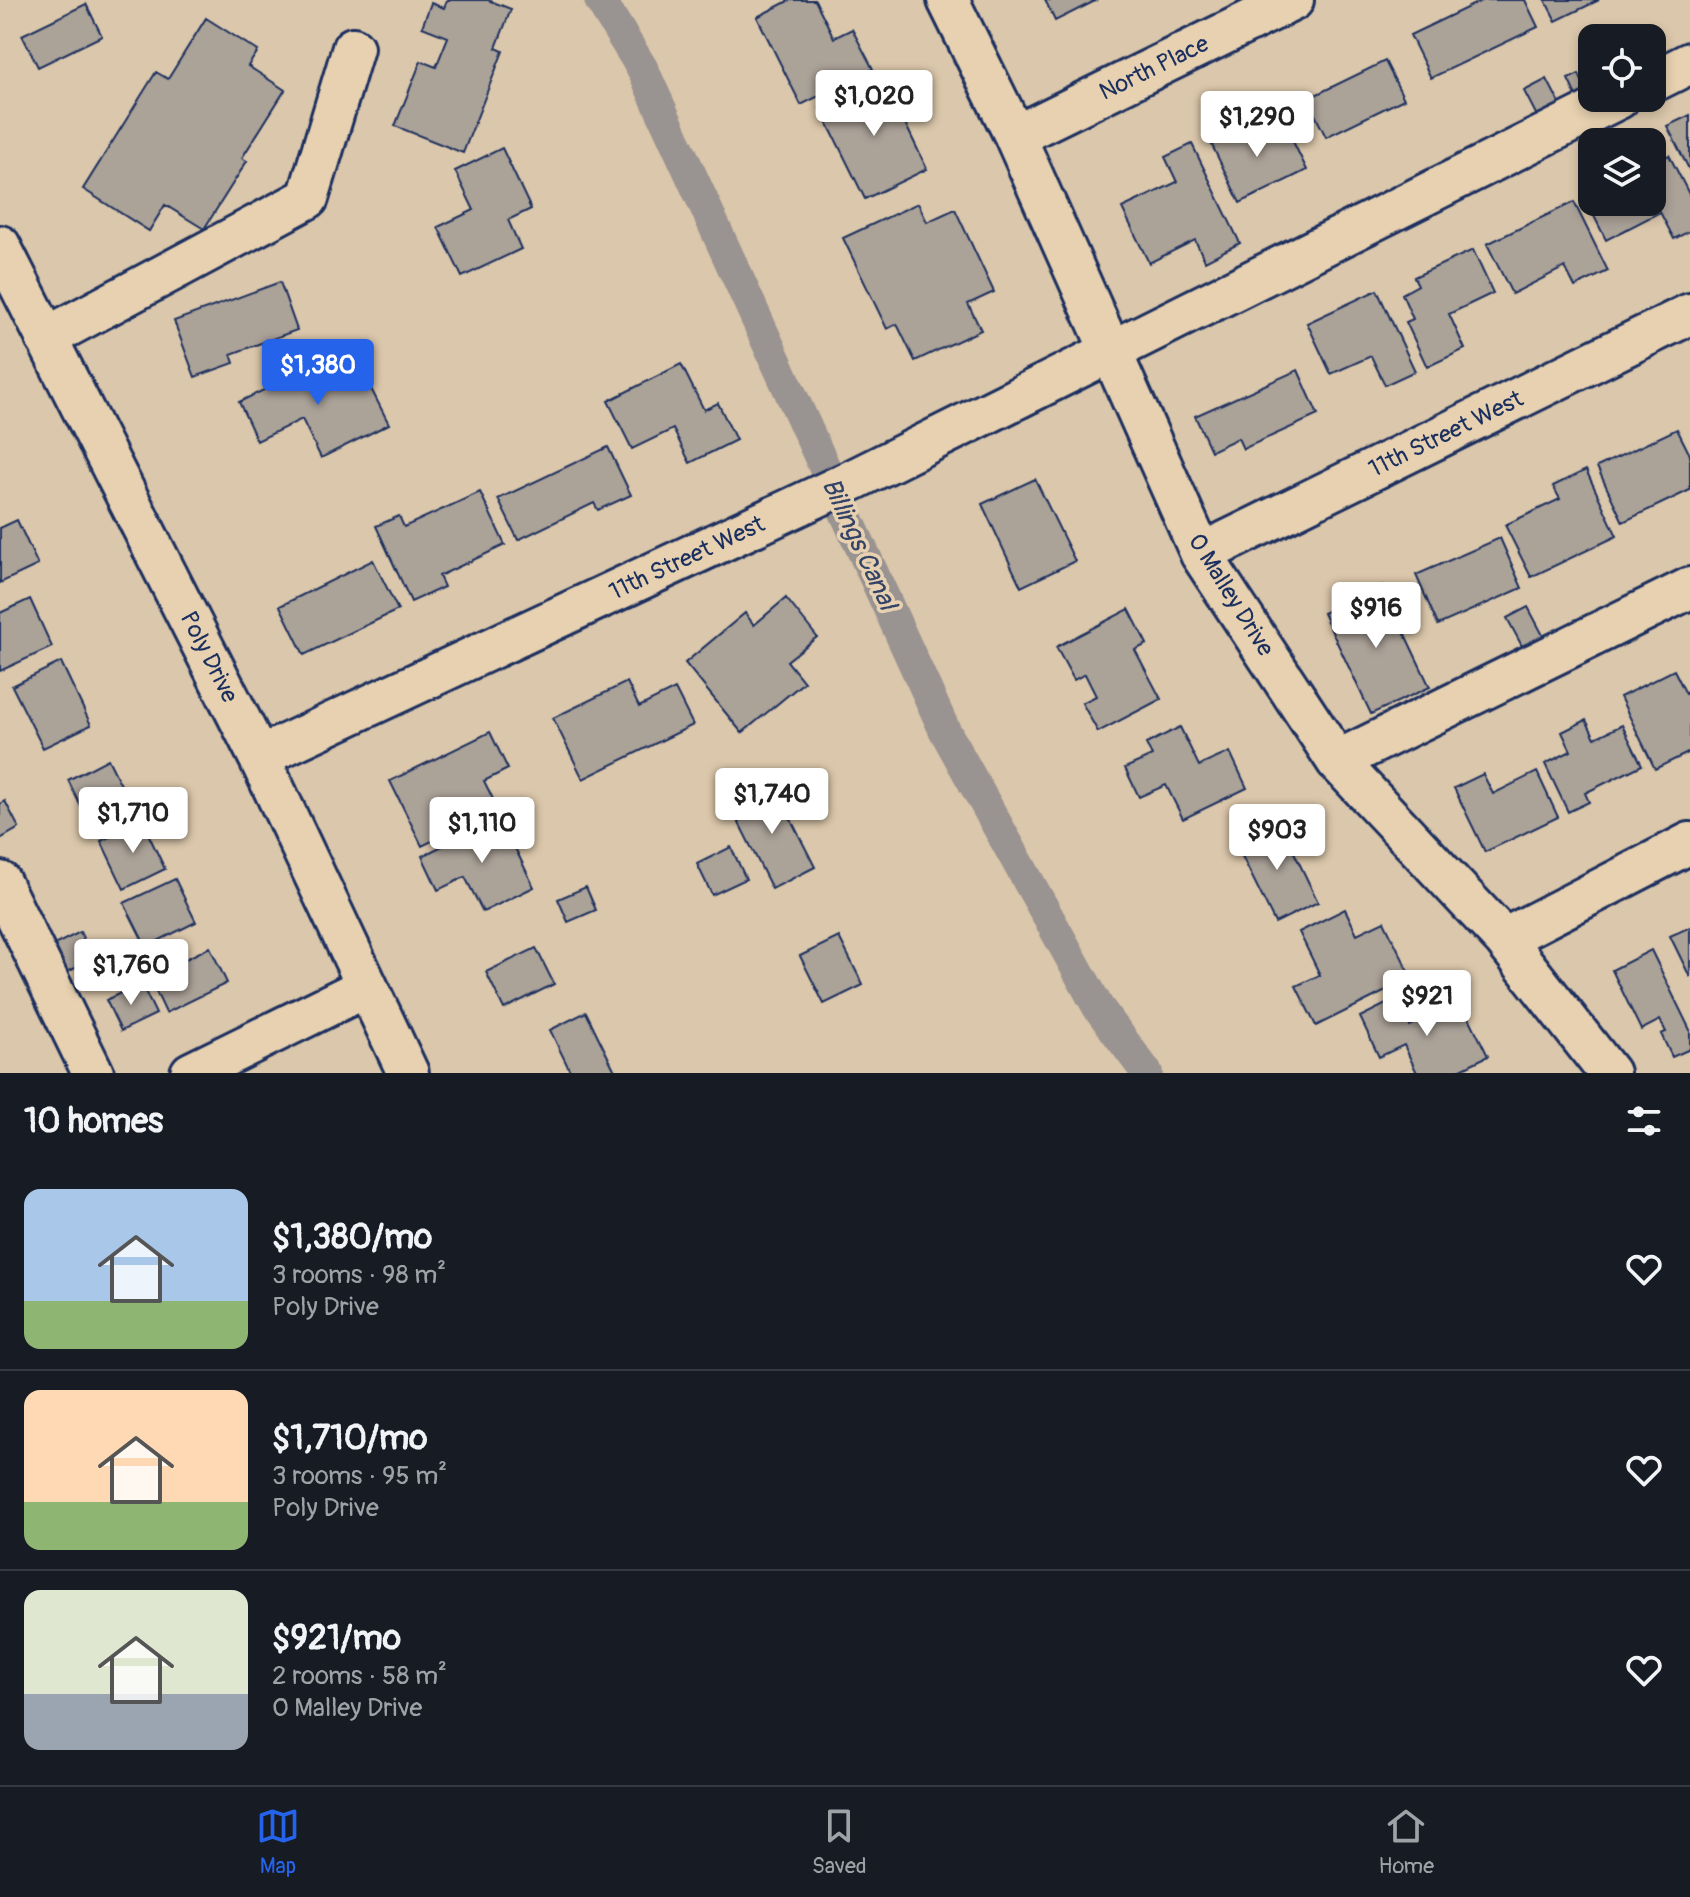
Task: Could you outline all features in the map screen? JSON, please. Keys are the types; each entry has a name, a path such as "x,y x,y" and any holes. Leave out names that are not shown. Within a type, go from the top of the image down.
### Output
{"street":[{"name":"O Malley Drive","path":"948,0 1015,136 1201,554 1337,761 1504,939 1609,1073"},
{"name":"North Place","path":"1015,136 1293,0"},
{"path":"46,338 308,198 353,48"},
{"path":"1666,75 1690,63"},
{"name":"11th Street West","path":"259,757 855,479 1109,349 1591,112"},
{"name":"Poly Drive","path":"0,246 259,757 408,1073"},
{"name":"11th Street West","path":"1201,554 1690,314"},
{"path":"1337,761 1690,588"},
{"path":"1504,939 1690,843"},
{"path":"0,882 93,1073"},
{"path":"191,1073 366,987"}],"building":[{"path":"447,0 488,0 511,9 496,48 503,51 463,153 395,126 421,61 436,67 448,37 422,27 431,3 444,8"},
{"path":"790,0 815,0 834,38 852,29 873,69 801,105 757,17"},
{"path":"1045,0 1097,0 1055,21"},
{"path":"1483,0 1525,0 1538,27 1431,78 1410,35"},
{"path":"1545,0 1599,0 1556,21"},
{"path":"86,4 102,36 38,67 22,35"},
{"path":"206,18 258,51 248,66 285,90 242,158 247,161 204,229 165,205 149,231 83,189 156,72 168,79"},
{"path":"1385,61 1404,99 1326,137 1307,99"},
{"path":"1578,74 1578,100 1568,79"},
{"path":"883,77 927,169 865,199 820,108"},
{"path":"1547,79 1562,108 1539,120 1524,91"},
{"path":"1690,115 1690,171 1667,126"},
{"path":"1282,119 1307,170 1240,203 1207,135 1227,125 1235,142"},
{"path":"1192,144 1240,243 1205,261 1195,240 1149,263 1122,208 1177,182 1165,157"},
{"path":"502,148 531,209 508,220 521,249 462,277 438,227 474,210 455,171"},
{"path":"1669,155 1690,196 1690,231 1674,239 1662,216 1666,216 1666,156"},
{"path":"1574,202 1578,216 1581,216 1608,271 1575,287 1565,267 1512,294 1487,244"},
{"path":"918,203 927,222 955,209 994,292 968,304 981,330 915,361 897,324 887,329 843,238"},
{"path":"1594,216 1652,216 1606,240"},
{"path":"1473,250 1493,293 1449,314 1465,349 1427,367 1406,322 1413,319 1402,294 1418,285 1414,277"},
{"path":"280,282 297,330 231,354 234,363 195,377 174,321"},
{"path":"1377,290 1415,371 1385,385 1371,356 1331,374 1307,323"},
{"path":"329,358 339,377 360,367 389,424 321,458 302,419 257,441 239,402"},
{"path":"681,364 704,410 718,403 736,440 690,463 673,429 632,449 608,401"},
{"path":"1298,370 1318,415 1243,449 1238,438 1211,451 1195,416"},
{"path":"1677,429 1690,455 1690,490 1623,522 1597,467"},
{"path":"608,447 631,495 598,510 594,503 518,540 498,499"},
{"path":"1586,470 1617,536 1531,577 1505,525 1560,499 1553,486"},
{"path":"1035,479 1075,561 1021,587 982,504"},
{"path":"480,492 505,545 439,576 444,587 411,602 376,526 399,516 404,527"},
{"path":"17,520 38,565 0,583 0,528"},
{"path":"1500,538 1522,588 1438,625 1416,575"},
{"path":"373,560 398,610 304,655 280,606"},
{"path":"1382,586 1430,687 1371,714 1323,613"},
{"path":"786,598 817,637 787,661 804,682 742,733 685,663 745,613 754,625"},
{"path":"30,599 52,647 0,671 0,613"},
{"path":"1528,607 1545,639 1524,650 1507,618"},
{"path":"1129,609 1147,644 1135,650 1161,699 1098,732 1082,703 1096,696 1085,674 1074,680 1056,647"},
{"path":"61,662 91,725 43,748 12,686"},
{"path":"1674,670 1686,694 1690,692 1690,752 1655,769 1620,697"},
{"path":"627,682 639,707 675,689 693,725 583,779 553,718"},
{"path":"1586,720 1595,738 1622,725 1642,765 1585,793 1589,802 1568,812 1545,764 1571,751 1562,732"},
{"path":"1180,727 1199,766 1230,752 1247,788 1183,819 1166,785 1139,797 1125,768 1152,756 1146,744"},
{"path":"490,732 508,769 484,781 498,809 422,846 390,781"},
{"path":"108,759 131,805 90,825 68,780"},
{"path":"1537,772 1558,817 1485,852 1454,788 1483,774 1493,794"},
{"path":"773,784 815,867 772,889 730,805"},
{"path":"5,801 19,828 0,839 0,804"},
{"path":"500,817 534,887 483,912 465,877 438,890 422,856"},
{"path":"142,821 165,869 124,889 101,841"},
{"path":"1279,821 1318,902 1275,923 1235,842"},
{"path":"731,847 746,879 712,895 697,864"},
{"path":"175,879 196,922 146,947 124,903"},
{"path":"586,887 596,910 568,922 558,899"},
{"path":"1345,909 1357,934 1384,921 1412,978 1316,1026 1296,986 1320,975 1299,932"},
{"path":"1690,927 1690,977 1670,936"},
{"path":"80,932 93,959 58,977 44,950"},
{"path":"839,937 863,985 824,1004 800,956"},
{"path":"210,947 227,983 166,1013 149,977"},
{"path":"536,948 554,984 504,1009 486,972"},
{"path":"1651,950 1690,1030 1690,1049 1672,1057 1661,1034 1666,1032 1660,1020 1641,1030 1612,970"},
{"path":"141,983 156,1014 121,1031 106,1000"},
{"path":"1396,999 1410,1026 1461,1001 1488,1056 1453,1073 1417,1073 1404,1045 1379,1057 1360,1017"},
{"path":"586,1012 615,1071 571,1073 550,1030"}],"waterway":[{"name":"Billings Canal","path":"600,0 642,68 945,731 1098,1007 1147,1073"}]}
